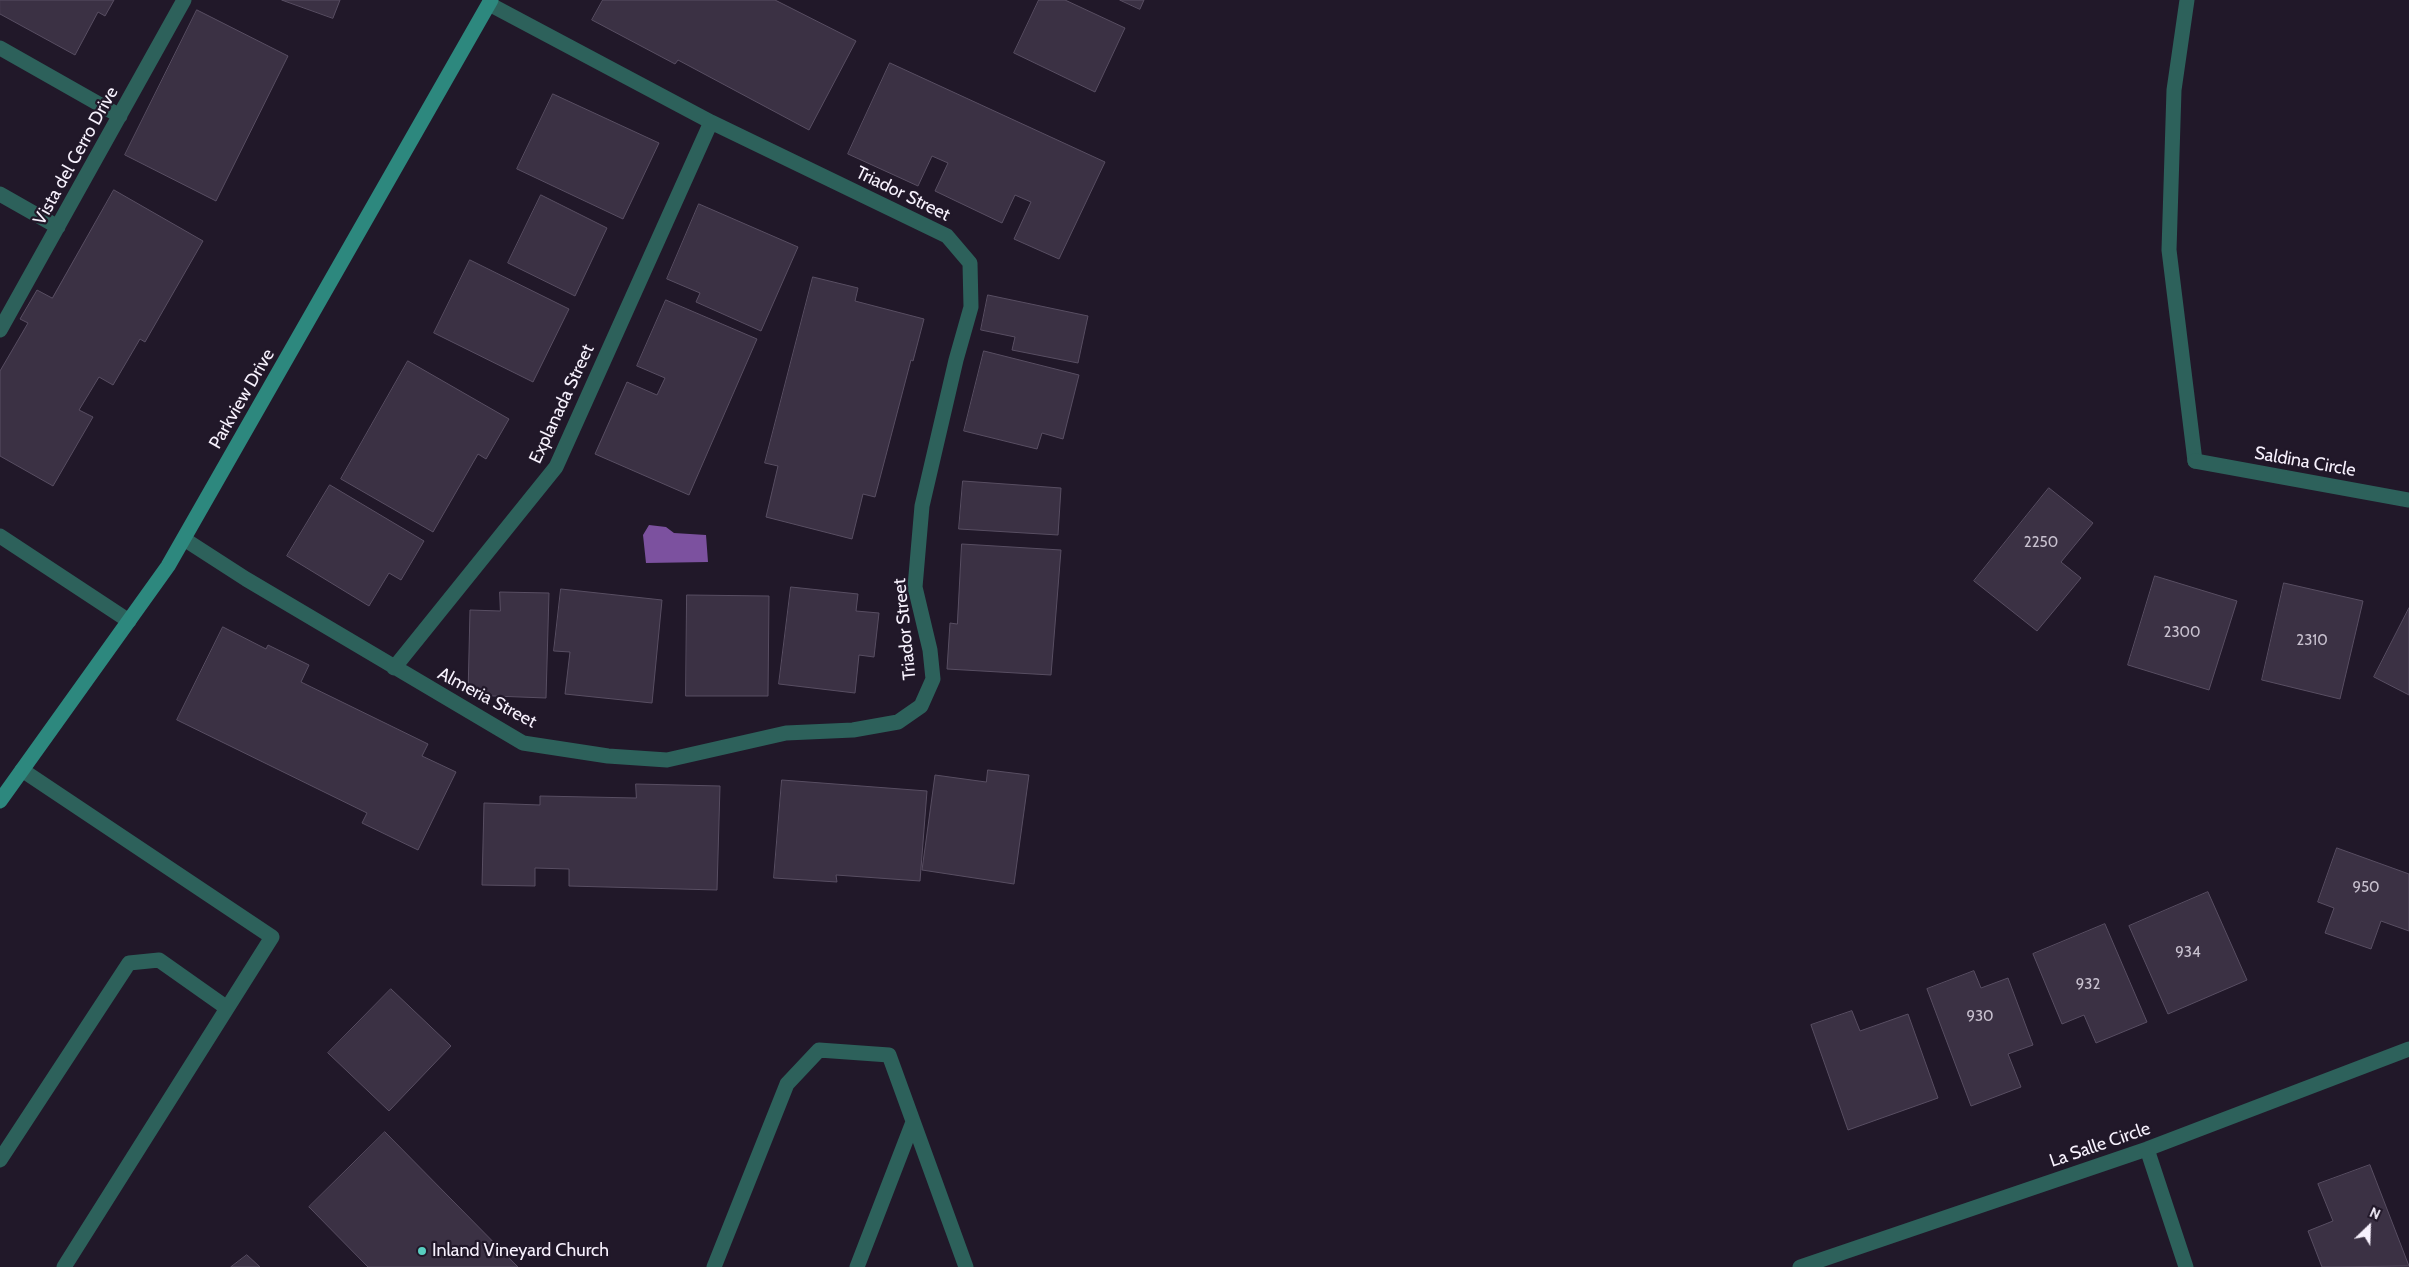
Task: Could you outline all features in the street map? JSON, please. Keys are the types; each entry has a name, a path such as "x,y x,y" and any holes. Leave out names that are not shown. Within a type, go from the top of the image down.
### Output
{"street":[{"name":"Vista del Cerro Drive","path":"0,330 184,0"},
{"name":"Saldina Circle","path":"2187,0 2174,90 2169,250 2195,461 2409,500"},
{"name":"Triador Street","path":"490,2 711,122 947,236 970,263 971,307 956,360 922,506 916,587 930,650 933,679 921,706 898,722"},
{"name":"Parkview Drive","path":"0,800 168,566 490,2"},
{"path":"0,48 120,116"},
{"name":"Explanada Street","path":"394,668 556,468 711,122"},
{"path":"0,194 58,227"},
{"path":"0,536 129,621"},
{"name":"Almeria Street","path":"184,539 246,579 523,743 608,756 667,760 786,733 853,730 898,722"},
{"path":"22,770 272,938 64,1267"},
{"path":"0,1160 129,964 159,960 227,1008"},
{"name":"La Salle Circle","path":"1800,1267 2147,1149 2409,1049"},
{"path":"714,1267 787,1084 819,1050 888,1055 966,1267"},
{"path":"857,1267 913,1122"},
{"path":"2147,1149 2186,1267"}],"shaded area":[{"path":"649,525 666,527 674,533 706,535 708,562 646,563 643,535"}],"building":[{"path":"0,0 114,0 105,16 98,12 75,55 0,14"},
{"path":"282,0 340,0 333,18"},
{"path":"603,0 775,0 856,41 809,130 678,60 675,64 592,20"},
{"path":"1039,0 1065,0 1125,28 1095,92 1014,53"},
{"path":"1120,0 1144,0 1140,9"},
{"path":"197,10 288,56 216,201 125,155"},
{"path":"890,63 1105,162 1059,259 1014,239 1031,202 1015,195 1002,223 935,191 948,163 932,156 918,186 848,154"},
{"path":"553,94 659,143 623,219 517,169"},
{"path":"114,190 203,241 145,342 140,339 113,385 99,377 79,410 93,417 53,486 0,456 0,371 28,323 20,319 37,290 52,298"},
{"path":"541,195 607,228 575,296 508,263"},
{"path":"699,204 798,247 761,331 696,302 700,293 667,279"},
{"path":"470,260 569,309 533,382 434,333"},
{"path":"813,277 858,288 855,301 924,319 913,361 911,360 875,497 863,494 852,539 766,517 778,466 765,463"},
{"path":"988,295 1088,316 1078,363 1012,350 1015,337 981,330"},
{"path":"666,300 757,339 689,495 595,454 627,382 657,395 665,378 637,366"},
{"path":"984,351 1079,375 1063,439 1042,433 1037,449 964,431"},
{"path":"408,361 509,419 486,459 478,454 433,532 341,479"},
{"path":"963,481 1061,488 1058,535 959,529"},
{"path":"330,485 424,541 401,580 389,573 369,606 287,556"},
{"path":"2049,488 2093,523 2061,562 2081,578 2037,631 1974,581"},
{"path":"962,544 1061,550 1051,675 947,669 950,623 957,624"},
{"path":"2155,576 2237,601 2209,690 2128,665"},
{"path":"2284,583 2363,601 2340,699 2262,680"},
{"path":"791,587 858,594 856,611 879,613 874,657 859,655 855,693 779,684"},
{"path":"561,589 662,600 652,703 565,694 570,652 554,651"},
{"path":"500,592 549,593 546,698 468,695 470,610 500,611"},
{"path":"687,595 769,596 768,696 686,696"},
{"path":"2409,608 2409,695 2374,677"},
{"path":"223,627 266,649 268,645 309,665 301,682 428,744 422,756 456,772 418,850 362,823 367,813 177,720"},
{"path":"988,770 1029,775 1014,884 922,870 935,775 986,782"},
{"path":"782,780 927,791 920,881 836,875 837,882 774,878"},
{"path":"636,784 720,786 717,890 569,886 569,869 535,868 535,886 482,885 484,803 540,805 540,796 636,798"},
{"path":"2337,848 2409,874 2409,931 2381,921 2371,949 2325,933 2334,908 2318,902"},
{"path":"2208,892 2247,980 2168,1014 2129,926"},
{"path":"2105,924 2147,1022 2096,1043 2084,1015 2062,1024 2033,954"},
{"path":"1974,971 1981,988 2008,978 2033,1045 2008,1054 2021,1087 1971,1106 1927,989"},
{"path":"391,989 451,1046 389,1111 328,1053"},
{"path":"1852,1011 1860,1031 1908,1014 1938,1098 1848,1130 1811,1025"},
{"name":"Inland Vineyard Church","path":"385,1132 518,1267 368,1267 309,1207"},
{"path":"2370,1165 2409,1266 2322,1267 2308,1231 2333,1221 2318,1184"},
{"path":"247,1255 260,1267 231,1267"}],"place":[{"name":"Inland Vineyard Church","path":"422,1251"}]}
